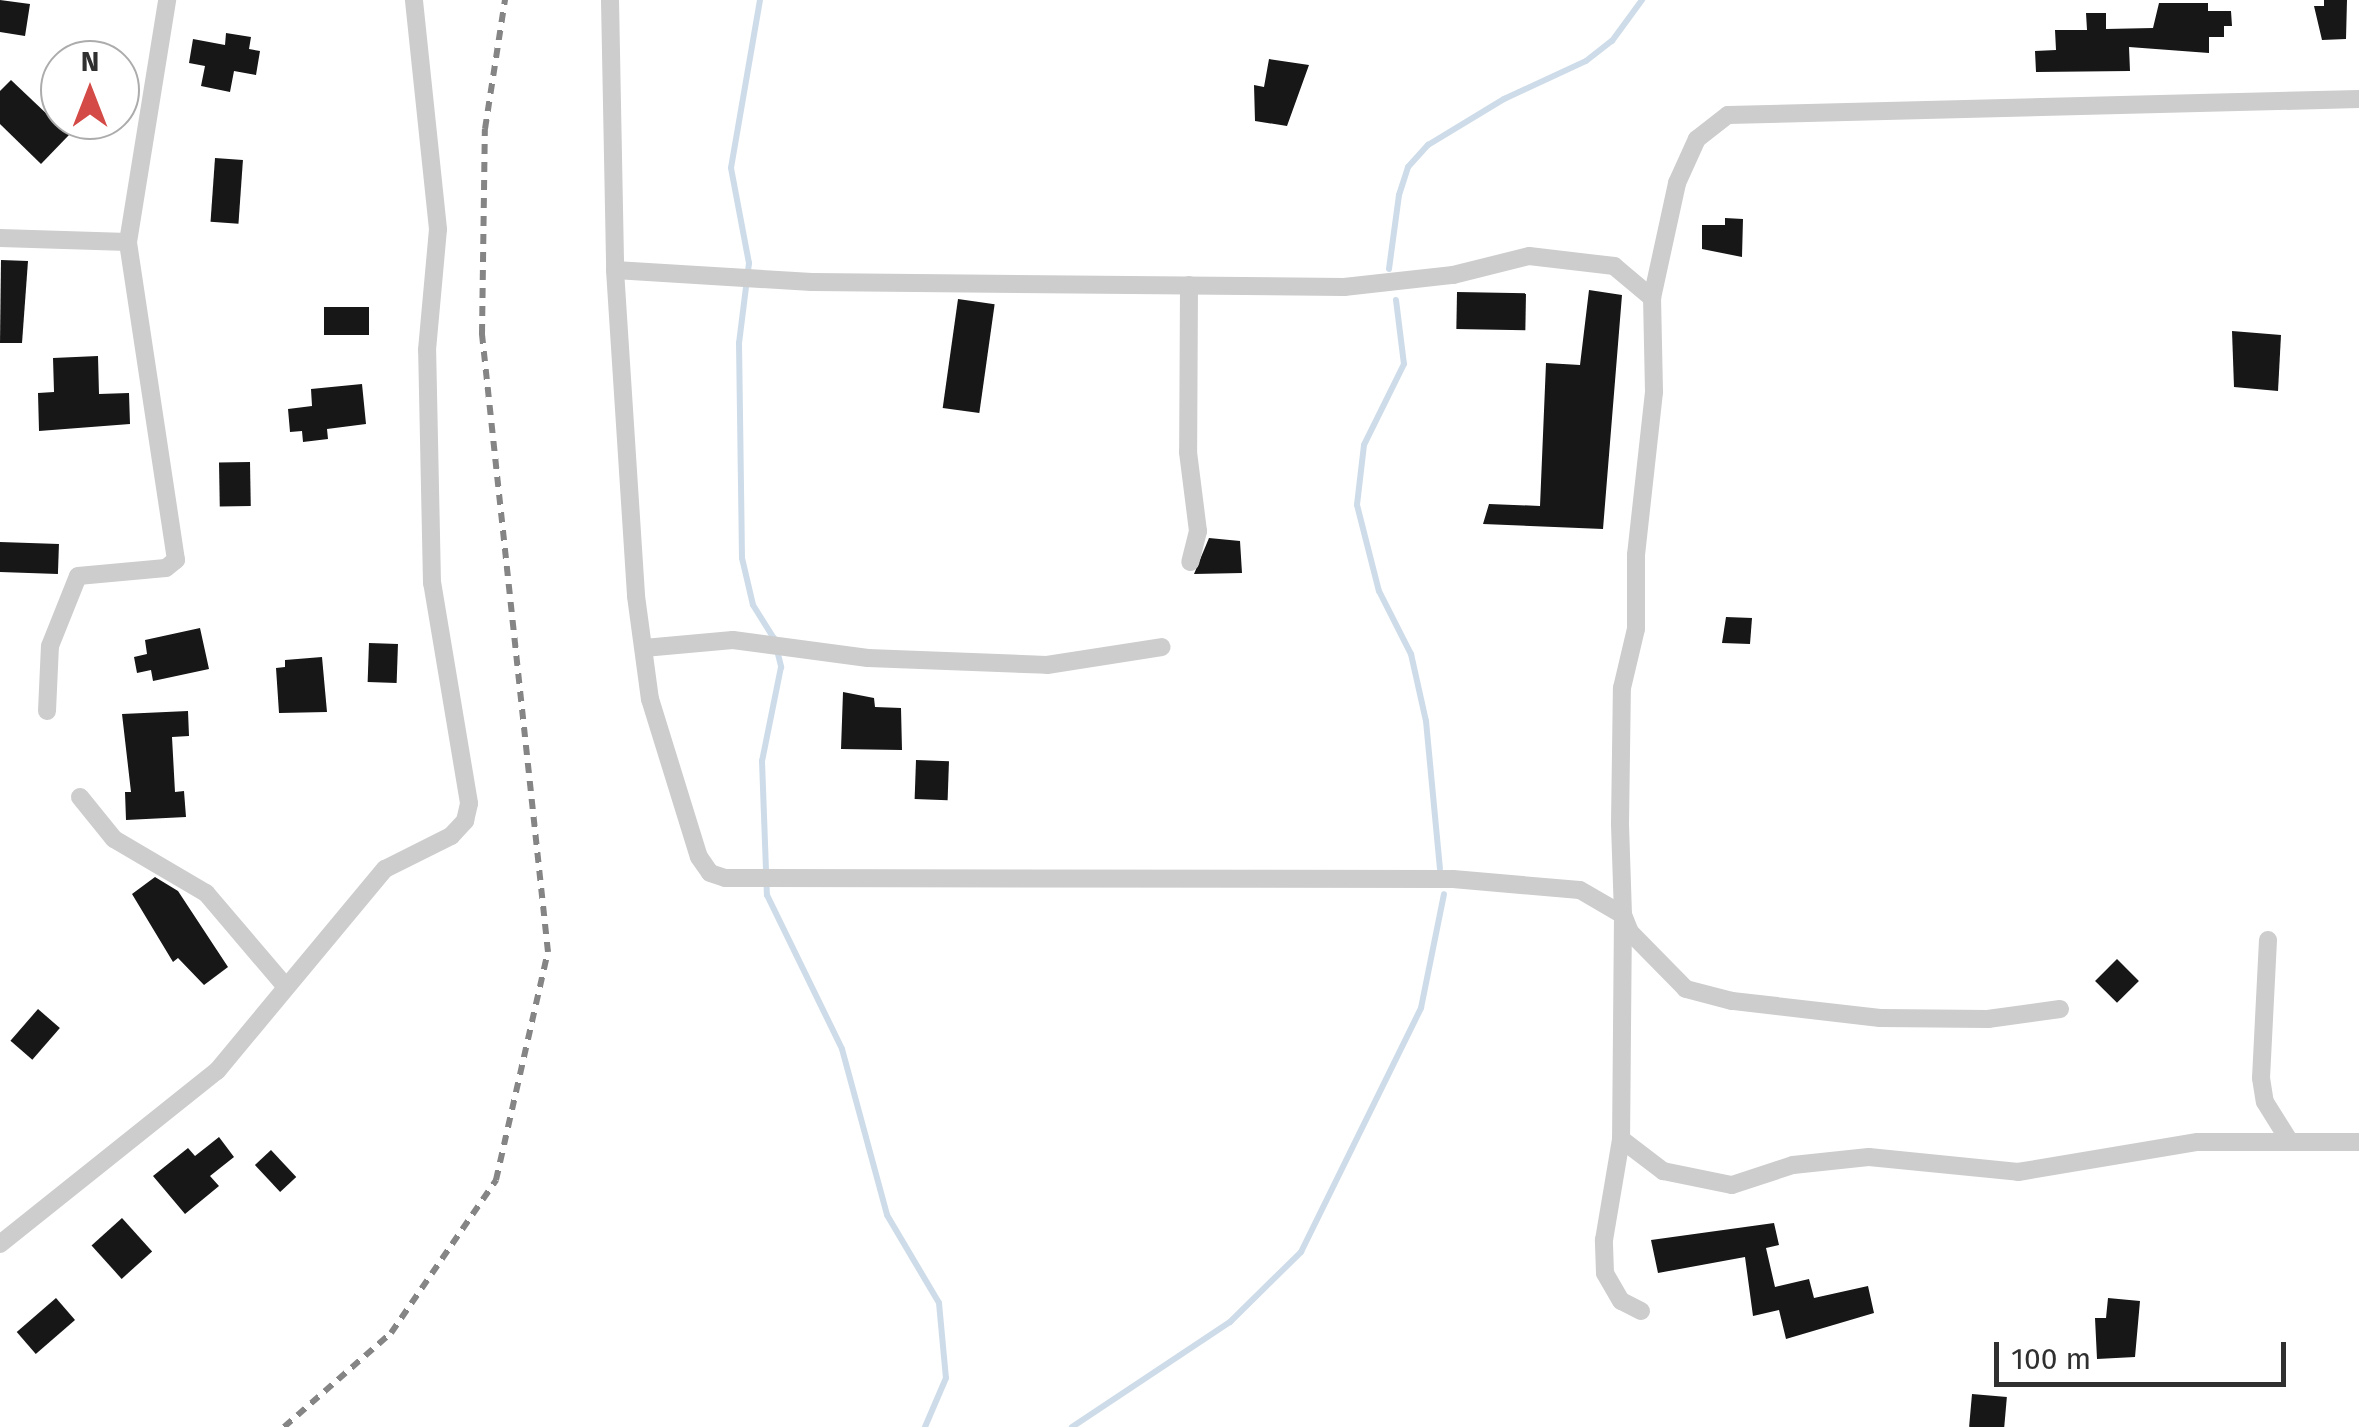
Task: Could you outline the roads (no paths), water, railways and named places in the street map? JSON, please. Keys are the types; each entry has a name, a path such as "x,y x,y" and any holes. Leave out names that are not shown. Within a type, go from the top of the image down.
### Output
{"street":[{"path":"46,711 50,646 78,576 166,568 176,560 128,242 167,0"},
{"path":"0,1244 217,1071 386,868 451,836 465,821 469,803 432,583 426,350 438,229 414,0"},
{"path":"610,0 615,270 644,648 650,699 699,857 710,873 725,878 1454,878 1555,883 1624,916 1630,932 1695,994 1880,1018 1988,1019 2060,1009"},
{"path":"1641,1311 1621,1301 1605,1273 1604,1240 1621,1139 1622,688 1636,629 1636,556 1654,392 1652,298 1677,183 1697,139 1728,115 2359,99"},
{"path":"0,238 128,242"},
{"path":"615,270 830,282 1380,285 1529,256 1614,266 1652,298"},
{"path":"1189,285 1188,452 1198,531 1190,562"},
{"path":"644,648 732,640 868,658 1047,665 1162,646"},
{"path":"80,797 114,839 206,893 286,987"},
{"path":"2268,940 2260,1078 2265,1102 2290,1142"},
{"path":"1621,1139 1663,1171 1732,1184 1793,1166 1855,1158 2018,1172 2182,1144 2359,1142"}],"waterway":[{"path":"760,0 731,168 749,263 739,343 742,558 753,605 774,638 781,667 762,761 767,895 842,1049 887,1215 939,1303 946,1378 925,1427"},
{"path":"1389,269 1399,195 1408,167 1428,145 1504,99 1586,61 1612,41 1642,0"},
{"path":"1396,300 1404,364 1364,445 1357,505 1379,591 1411,654 1426,721 1440,868"},
{"path":"1072,1427 1230,1322 1301,1252 1421,1008 1444,894"}],"railway":[{"path":"284,1427 391,1333 496,1180 548,952 482,334 485,129 505,0"}]}
